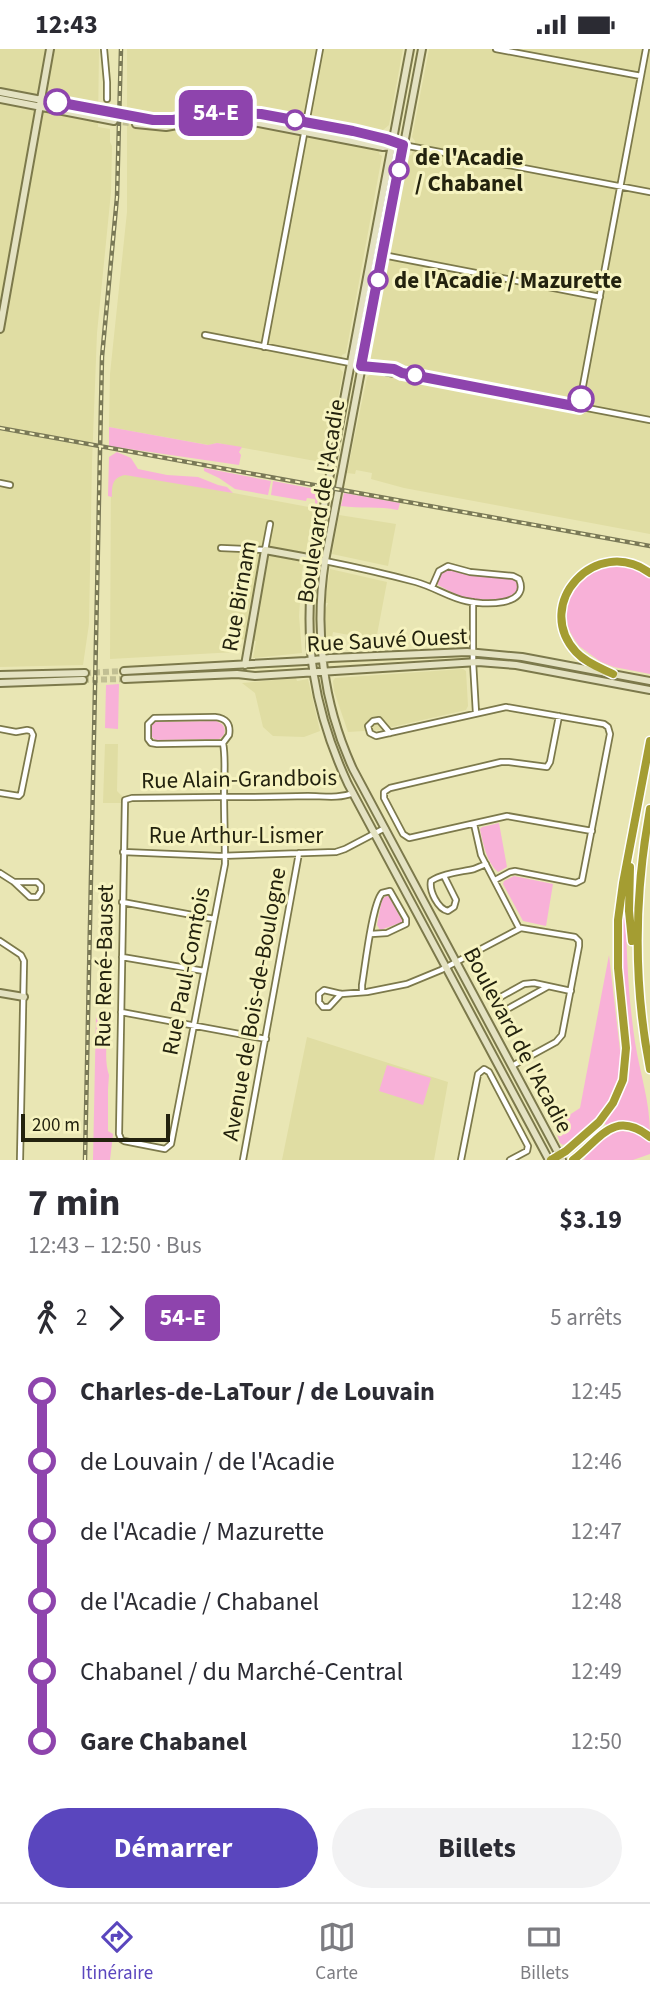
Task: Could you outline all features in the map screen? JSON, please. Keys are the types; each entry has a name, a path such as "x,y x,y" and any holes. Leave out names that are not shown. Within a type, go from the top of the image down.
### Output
{"highway":[{"path":"613,674 583,659 570,645 562,623 565,599 570,586 580,575 600,564 625,562 638,565 650,573"},
{"path":"550,1160 561,1158 603,1118 624,1076 626,1048 617,943 620,905 650,741"},
{"path":"640,1003 638,908 650,809"},
{"path":"631,846 629,911 650,1069"},
{"path":"573,1160 582,1157 600,1135 614,1128 635,1128 650,1137"}],"main road":[{"path":"0,329 50,49"},
{"name":"Boulevard de l'Acadie","path":"411,49 314,559 309,618 311,660 326,732 353,793 550,1160"},
{"name":"Boulevard de l'Acadie","path":"422,49 325,561 320,609 322,659 333,713 344,749 561,1158"},
{"path":"0,92 114,117"},
{"path":"0,100 41,103"},
{"path":"392,144 383,146 233,118 166,127 136,121 243,112 361,132 392,144 403,145"},
{"path":"265,550 325,561"},
{"name":"Rue Birnam","path":"245,674 244,664 265,550"},
{"name":"Rue Sauvé Ouest","path":"124,671 472,652 522,657 650,681"},
{"name":"Rue Sauvé Ouest","path":"125,679 245,674 255,676 473,662 529,667 650,690"},
{"path":"0,675 84,676 0,683"},
{"path":"0,993 23,997"}],"street":[{"path":"103,49 107,99"},
{"path":"264,347 320,49"},
{"path":"496,49 641,76"},
{"path":"579,407 646,49"},
{"path":"403,145 650,193"},
{"path":"383,255 600,297"},
{"path":"205,335 376,368 382,372 402,373 650,420"},
{"path":"0,484 10,485"},
{"name":"Rue Birnam","path":"265,550 270,524"},
{"path":"221,548 265,550"},
{"path":"325,561 432,587 472,602 507,601 519,594 521,584 515,577 470,572 448,566 439,571 432,587"},
{"path":"472,602 476,713"},
{"path":"390,733 379,720 368,725 369,732 374,736 390,733 476,713 509,707 604,724 608,727 610,731 583,878 579,882 515,871 495,880"},
{"path":"559,716 551,762 547,767 504,762 391,787 385,791 385,799 407,838 509,816 592,831"},
{"name":"Rue Paul-Comtois","path":"119,1133 124,1142 165,1149 170,1147 225,856 223,743 228,738 230,729 227,722 220,718 155,718 148,722 148,739 152,743 223,743"},
{"path":"0,729 16,732 27,730 31,731 33,736 21,794 0,793"},
{"name":"Rue Alain-Grandbois","path":"126,799 343,796 353,793"},
{"name":"Rue René-Bauset","path":"119,1133 126,799"},
{"path":"474,824 480,852 519,928"},
{"name":"Rue Arthur-Lismer","path":"123,852 225,856 341,851 385,828"},
{"name":"Avenue de Bois-de-Boulogne","path":"243,1160 299,853"},
{"path":"444,876 456,901 454,907 448,911 442,909 430,887 433,879 486,864"},
{"path":"0,873 31,897 37,897 41,891 37,882 13,882"},
{"path":"362,992 371,934 378,897 389,891 407,924 387,933 371,934"},
{"path":"122,902 214,919"},
{"path":"341,994 329,1007 323,1007 318,1002 318,996 323,991 341,994 405,985 446,967 519,928 578,939 579,946 562,1037 512,1066"},
{"path":"0,941 24,958 20,1160"},
{"path":"122,957 204,971"},
{"path":"547,987 502,1012 495,1006 496,1000 524,984 534,983 571,991"},
{"path":"121,1012 266,1039"},
{"path":"461,1160 478,1074 482,1069 489,1072 528,1146 527,1151 510,1160"}],"shaded area":[{"path":"0,49 99,49 98,127 110,129 111,192 97,333 89,624 83,665 0,667"},
{"path":"127,49 403,49 389,125 383,130 379,154 382,156 346,353 342,355 340,369 343,372 326,463 109,427 110,374 127,212"},
{"path":"429,49 650,49 650,534 404,488 371,479 372,473 356,470 355,474 347,473 367,377 371,374 373,360 370,357 408,157 412,154 415,141 412,137"},
{"path":"109,427 208,445 217,443 242,447 239,452 239,465 109,446"},
{"path":"117,452 131,458 138,469 167,475 198,477 227,487 233,493 125,475 115,480 112,497 108,496 109,457"},
{"path":"204,468 271,481 268,495 235,489 204,471"},
{"path":"111,470 314,508 302,572 299,616 302,653 253,658 256,641 239,639 236,652 110,659"},
{"path":"273,481 320,490 317,504 315,499 307,498 306,501 271,495"},
{"path":"344,493 400,503 398,510 341,506"},
{"path":"339,515 396,524 388,566 332,554"},
{"path":"625,564 650,577 650,674 601,662 579,646 568,628 566,614 570,590 594,568"},
{"path":"330,569 387,582 376,640 333,632 332,638 326,637 325,610 328,603 326,595"},
{"path":"444,569 479,576 512,578 518,584 517,591 507,599 476,600 461,597 438,585 437,580"},
{"path":"463,669 466,671 466,710 379,730 348,732 334,691 335,678"},
{"path":"296,678 297,681 308,679 320,731 304,737 273,736 263,727 255,693 242,683"},
{"path":"119,684 118,729 105,728 106,685"},
{"path":"216,721 222,724 225,731 219,739 156,740 152,737 152,724 156,722"},
{"path":"105,744 118,744 117,791 122,796 121,803 103,803"},
{"path":"499,823 507,867 498,872 488,858 480,829"},
{"path":"514,876 553,884 546,926 523,921 503,884"},
{"path":"388,895 403,922 380,930 377,925 382,899"},
{"path":"622,900 626,900 633,1024 647,1099 650,1134 642,1128 608,1127 604,1123 613,1111 625,1084 620,981"},
{"path":"609,955 620,1070 614,1090 597,1117 575,1138 563,1145 554,1125 580,1108"},
{"path":"104,1014 112,1021 106,1056 109,1075 108,1131 113,1134 110,1160 93,1160 96,1015"},
{"path":"307,1037 448,1082 434,1160 282,1160"},
{"path":"387,1065 431,1078 423,1105 379,1091"},
{"path":"622,1131 638,1134 647,1140 650,1143 650,1154 633,1160 584,1160 600,1141 610,1134"}],"tunnel":[{"path":"115,114 136,118"},
{"path":"114,121 136,124"},
{"path":"85,673 124,671"},
{"path":"83,680 125,679"}],"railway":[{"path":"85,1160 102,357 117,197 121,49"},
{"path":"0,428 650,546"}],"bus line":[{"name":"54-E","path":"57,102 153,120 173,120 221,112 261,114 353,131 403,145 361,366 394,369 402,373 579,407 581,399"}],"place":[{"name":"de l'Acadie / Chabanel","path":"399,170"},
{"name":"de l'Acadie / Mazurette","path":"378,280"}]}
